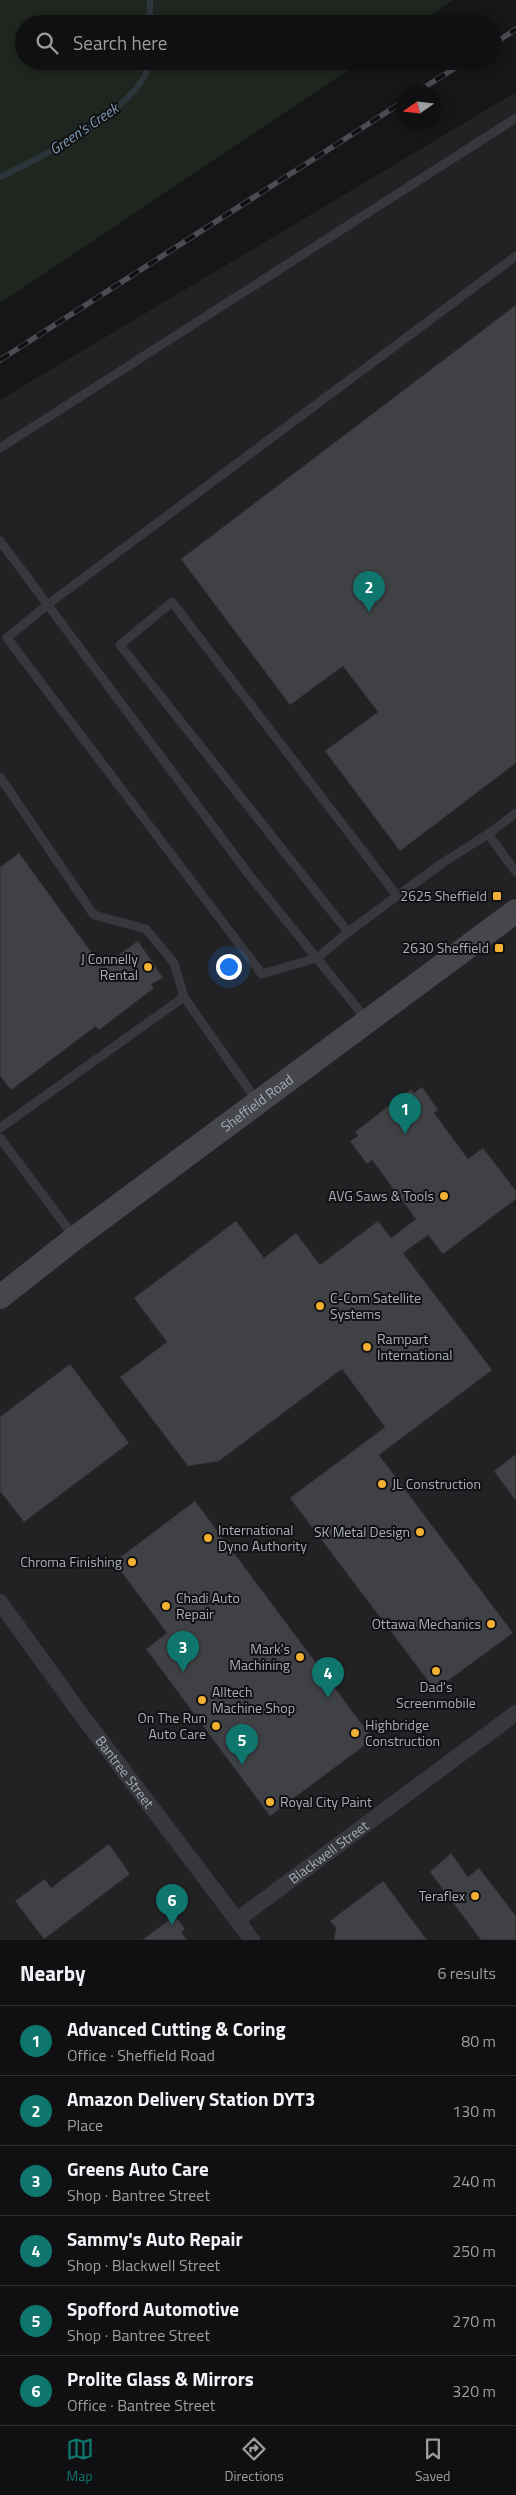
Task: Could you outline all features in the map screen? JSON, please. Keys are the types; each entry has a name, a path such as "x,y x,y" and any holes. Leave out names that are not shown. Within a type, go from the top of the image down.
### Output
{"street":[{"name":"Sheffield Road","path":"3,1289 75,1238 516,911"},
{"name":"Bantree Street","path":"0,1602 77,1709 252,1940"},
{"name":"Blackwell Street","path":"237,1920 516,1713"}],"lane":[{"path":"0,448 516,118"},
{"path":"516,256 47,605 7,638 262,974 317,958 348,932 441,864 516,814"},
{"path":"0,541 250,876 367,1020"},
{"path":"348,932 120,645 172,602 398,897"},
{"path":"0,777 94,915 146,929 174,963 184,997 258,1103"},
{"path":"488,834 516,872"},
{"path":"0,1128 184,997"},
{"path":"0,1138 75,1238"}],"shaded area":[{"path":"0,0 453,0 431,15 15,15 15,70 349,70 0,303"},
{"path":"516,92 516,1940 0,1940 0,400"}],"building":[{"path":"516,305 516,763 400,851 325,751 378,712 343,666 290,705 181,559"},
{"path":"19,853 102,967 138,941 163,978 151,984 154,988 99,1030 96,1026 11,1090 0,1076 0,867"},
{"path":"422,1087 438,1110 434,1113 468,1159 483,1148 516,1191 516,1199 443,1254 428,1235 403,1253 492,1370 379,1455 513,1633 435,1690 290,1498 385,1427 342,1369 219,1461 188,1466 120,1377 167,1342 134,1298 236,1221 264,1258 296,1233 320,1265 378,1221 391,1238 416,1219 372,1160 367,1164 350,1141 358,1136 355,1132 396,1100 411,1090 414,1093"},
{"path":"70,1364 129,1443 24,1522 0,1491 0,1417"},
{"path":"516,1454 516,1501 494,1471"},
{"path":"195,1501 373,1739 270,1816 146,1649 167,1633 114,1562"},
{"path":"109,1844 130,1874 44,1939 15,1901 45,1879 51,1888"},
{"name":"Teraflex","path":"451,1853 468,1877 479,1868 516,1916 516,1940 481,1940 430,1872"},
{"path":"383,1881 427,1940 334,1940 336,1928 330,1921"},
{"path":"175,1916 185,1929 181,1932 187,1940 142,1940"}],"waterway":[{"name":"Green's Creek","path":"150,0 150,15"},
{"name":"Green's Creek","path":"0,177 87,130 129,96 143,79 146,70"}],"railway":[{"path":"501,39 516,29"},
{"path":"428,85 452,70"},
{"path":"0,360 396,106"}],"place":[{"name":"Amazon Delivery Station DYT3","path":"369,612"},
{"name":"2625 Sheffield","path":"497,896"},
{"name":"2630 Sheffield","path":"499,948"},
{"name":"J Connelly Rental","path":"148,967"},
{"name":"Advanced Cutting & Coring","path":"405,1134"},
{"name":"AVG Saws & Tools","path":"444,1196"},
{"name":"C-Com Satellite Systems","path":"320,1306"},
{"name":"Rampart International","path":"367,1347"},
{"name":"JL Construction","path":"382,1484"},
{"name":"SK Metal Design","path":"420,1532"},
{"name":"International Dyno Authority","path":"208,1538"},
{"name":"Chroma Finishing","path":"132,1562"},
{"name":"Chadi Auto Repair","path":"166,1606"},
{"name":"Ottawa Mechanics","path":"491,1624"},
{"name":"Mark's Machining","path":"300,1657"},
{"name":"Dad's Screenmobile","path":"436,1671"},
{"name":"Greens Auto Care","path":"183,1672"},
{"name":"Sammy's Auto Repair","path":"328,1698"},
{"name":"Alltech Machine Shop","path":"202,1700"},
{"name":"On The Run Auto Care","path":"216,1726"},
{"name":"Highbridge Construction","path":"355,1733"},
{"name":"Spofford Automotive","path":"242,1765"},
{"name":"Royal City Paint","path":"270,1802"},
{"name":"Teraflex","path":"475,1896"},
{"name":"Prolite Glass & Mirrors","path":"172,1925"}]}
